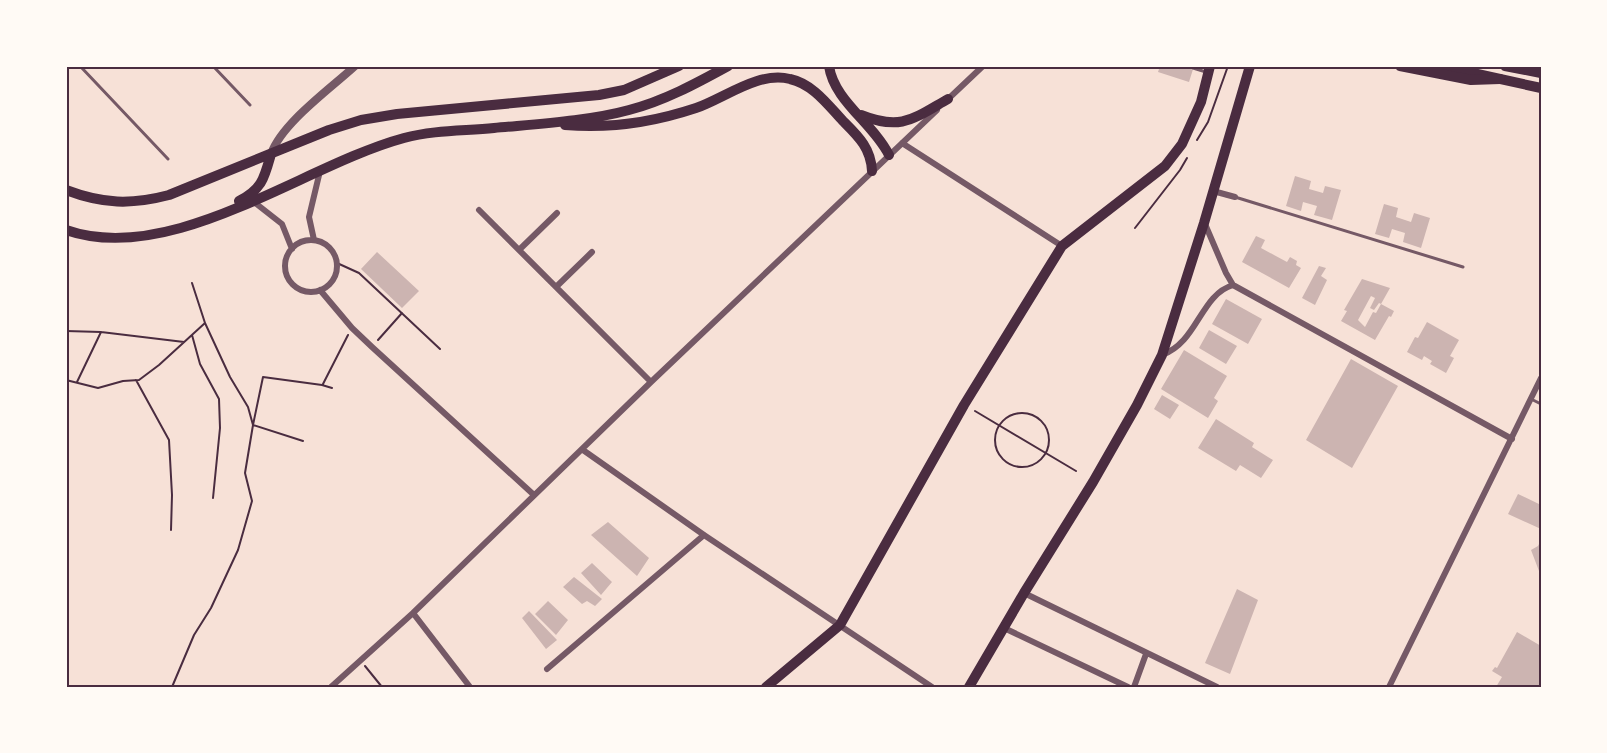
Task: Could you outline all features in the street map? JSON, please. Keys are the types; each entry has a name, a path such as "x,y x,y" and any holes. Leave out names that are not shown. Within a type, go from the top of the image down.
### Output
{"main road":[{"path":"66,190 101,201 145,202 169,195 329,130 361,120 397,114 624,90 679,66"},
{"path":"66,230 98,237 141,237 167,232 254,202 320,171 405,138 434,132 544,123 628,111 660,100 728,66"},
{"path":"829,66 831,79 843,97 876,134 889,155"},
{"path":"969,687 1093,482 1137,405 1162,355 1250,66"},
{"path":"1400,66 1471,81 1500,79"},
{"path":"1441,66 1541,88"},
{"path":"1505,66 1541,73"},
{"path":"766,687 840,626 964,405 1062,246 1165,166 1182,144 1201,102 1209,69"},
{"path":"544,123 586,127 643,123 697,108 760,81 779,77 793,79 807,85 859,136 872,162 872,171"},
{"path":"858,113 880,122 896,123 918,117 948,99"},
{"path":"206,219 256,191 263,180 271,154"}],"street":[{"path":"271,154 285,129 355,66"},
{"path":"331,687 412,613 983,66"},
{"path":"902,143 1062,246"},
{"path":"315,240 310,225 310,209 320,171"},
{"path":"1212,190 1235,197"},
{"path":"254,202 282,224 292,249"},
{"path":"479,210 651,382"},
{"path":"519,250 557,213"},
{"path":"1204,223 1233,285 1512,439"},
{"path":"315,240 323,242 335,254 336,274 330,284 320,290 303,290 290,280 286,264 292,249 302,242 315,240"},
{"path":"556,287 592,252"},
{"path":"1162,355 1176,349 1193,330 1220,291 1233,285"},
{"path":"320,290 352,328 534,495"},
{"path":"1389,687 1541,378"},
{"path":"583,450 704,535 932,687"},
{"path":"547,669 704,535"},
{"path":"1024,593 1217,687"},
{"path":"412,613 470,687"},
{"path":"1004,628 1128,687"},
{"path":"1134,687 1146,654"}],"lane":[{"path":"80,66 168,159"},
{"path":"213,66 250,105"},
{"path":"1193,68 1209,69"},
{"path":"1235,197 1463,267"},
{"path":"1531,399 1541,404"}],"path":[{"path":"337,262 359,273 440,349"},
{"path":"192,283 205,323 230,377 248,407 253,425"},
{"path":"372,347 402,313"},
{"path":"66,380 98,388 123,381 139,380 205,323"},
{"path":"322,385 352,328"},
{"path":"66,331 101,332 184,342"},
{"path":"77,382 101,332"},
{"path":"192,335 200,364 219,399 220,428 213,498"},
{"path":"172,687 194,635 211,608 238,550 252,501 245,473 263,377 332,388"},
{"path":"136,380 169,440 171,530"},
{"path":"975,411 1076,471"},
{"path":"1023,412 1040,419 1050,435 1046,454 1033,465 1016,467 1001,458 996,451 995,433 998,425 1005,418 1023,412"},
{"path":"253,425 303,441"},
{"path":"360,659 382,687"}],"building":[{"path":"1160,66 1194,66 1189,82 1158,72"},
{"path":"1295,176 1311,181 1309,189 1323,193 1325,186 1341,190 1332,220 1314,215 1317,206 1303,202 1301,211 1286,206"},
{"path":"1384,204 1398,208 1396,217 1411,222 1414,213 1430,218 1421,248 1403,242 1405,233 1392,229 1389,238 1375,234"},
{"path":"1256,236 1265,240 1261,248 1287,262 1290,257 1297,261 1296,265 1301,268 1289,288 1242,262"},
{"path":"377,252 419,291 402,308 361,269"},
{"path":"1319,266 1326,268 1321,276 1327,280 1315,305 1302,298"},
{"path":"1362,279 1390,288 1381,304 1394,311 1375,340 1341,321 1347,311 1344,310","holes":["1371,296 1375,298 1370,308 1374,310 1379,303 1381,304 1376,313 1373,312 1365,327 1358,320"]},
{"path":"1226,299 1262,319 1248,344 1212,324"},
{"path":"1427,322 1459,340 1450,356 1454,358 1446,373 1430,364 1432,361 1424,356 1422,360 1407,352"},
{"path":"1209,330 1237,346 1226,364 1199,348"},
{"path":"1184,350 1227,376 1214,398 1218,401 1208,418 1161,389"},
{"path":"1351,359 1398,386 1352,468 1306,440"},
{"path":"1162,395 1179,405 1170,419 1154,409"},
{"path":"1216,419 1254,443 1252,447 1273,460 1261,478 1240,465 1236,471 1198,448"},
{"path":"1518,494 1541,505 1541,529 1508,514"},
{"path":"608,522 649,558 637,576 591,535"},
{"path":"1541,540 1541,570 1539,571 1531,550 1538,546"},
{"path":"592,563 612,582 601,595 581,573"},
{"path":"574,577 602,599 595,606 587,601 582,604 563,587"},
{"path":"1237,589 1258,600 1230,674 1205,663"},
{"path":"548,601 568,620 556,635 535,614"},
{"path":"529,611 557,640 546,649 522,618"},
{"path":"1517,632 1541,646 1541,687 1496,687 1502,677 1492,671 1495,667 1497,668"}]}
